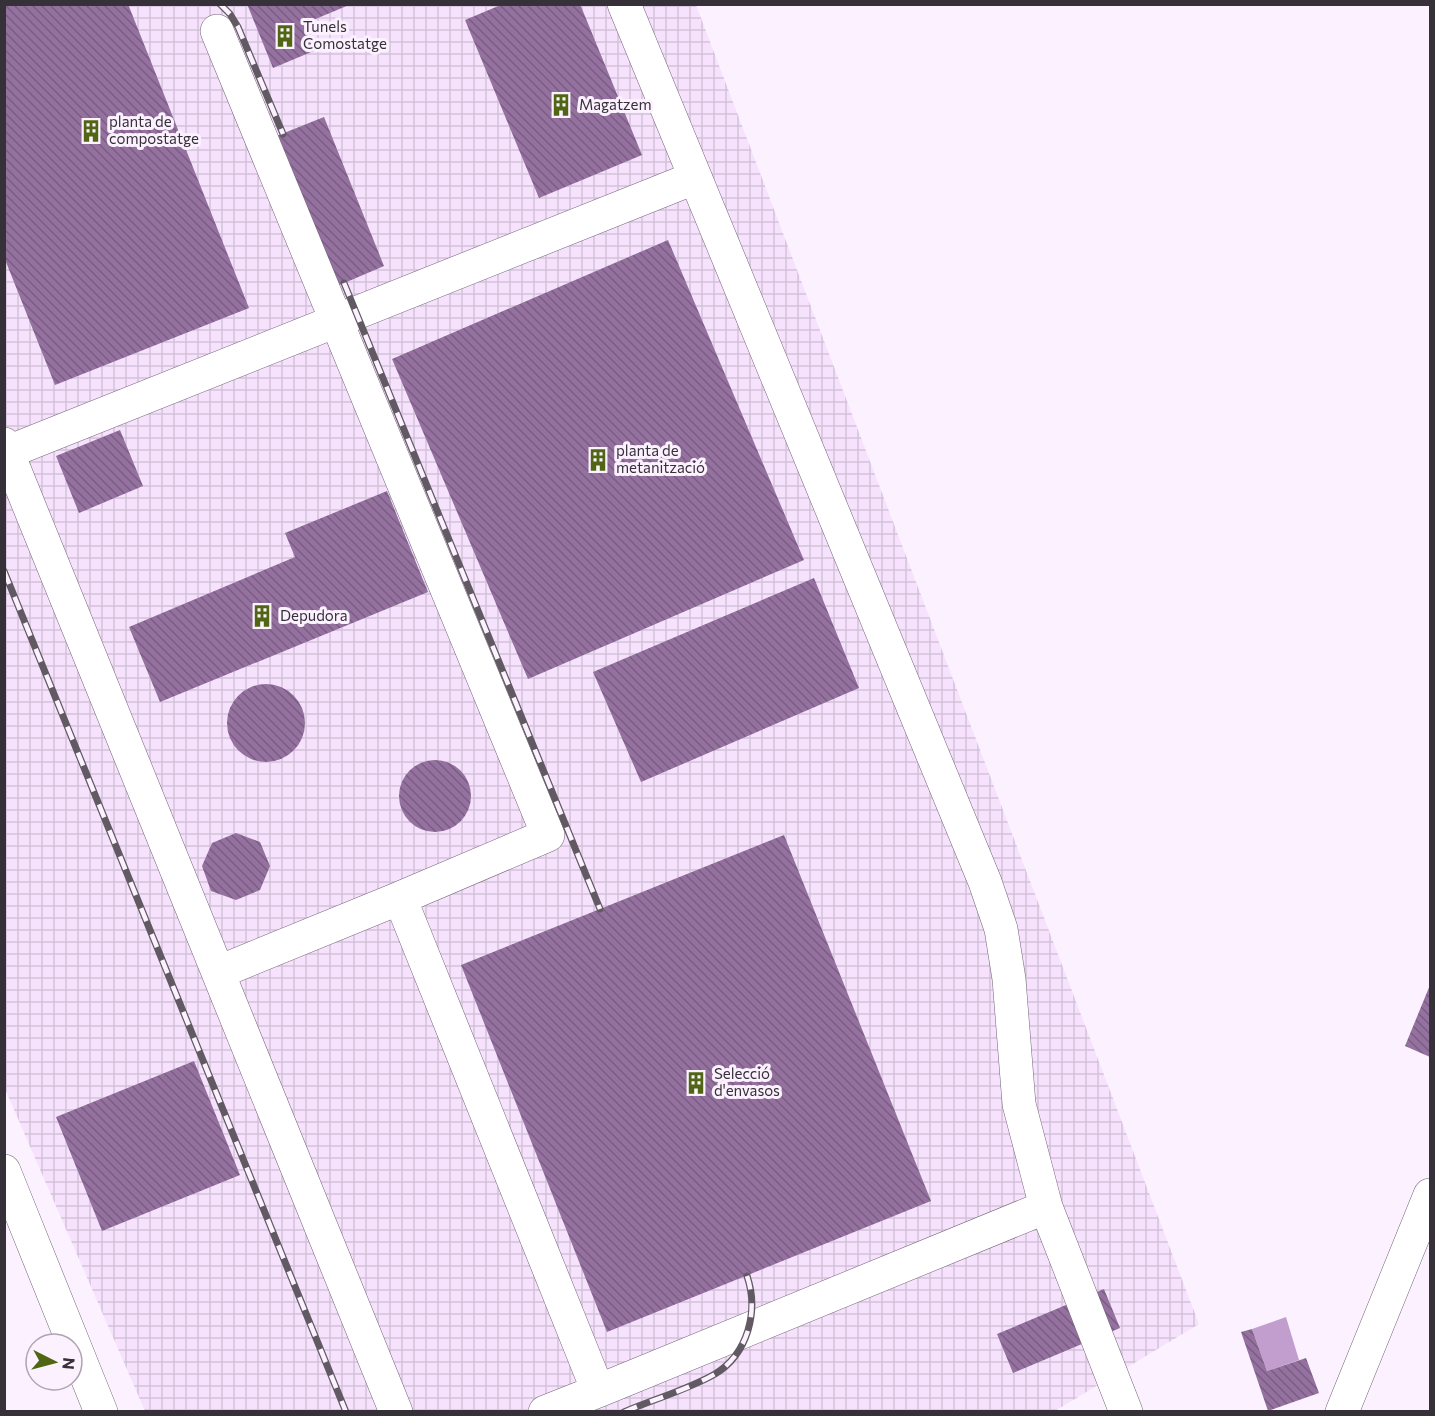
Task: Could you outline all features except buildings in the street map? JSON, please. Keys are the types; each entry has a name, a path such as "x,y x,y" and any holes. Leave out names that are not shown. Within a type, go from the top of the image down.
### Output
{"street":[{"path":"624,4 985,882 1001,928 1009,979 1018,1104 1046,1207 1126,1412"},
{"path":"218,31 548,835 219,972"},
{"path":"396,1412 6,448 337,321 694,178"},
{"path":"400,898 598,1391"},
{"path":"4,1171 101,1412"},
{"path":"1342,1412 1431,1195"},
{"path":"545,1412 1046,1207"}],"shaded area":[{"path":"4,5 696,5 1199,1324 1055,1411 145,1411 5,1089"},
{"path":"1286,1317 1299,1360 1267,1371 1252,1329"}],"railway":[{"path":"220,4 238,27 283,134"},
{"path":"344,283 600,909"},
{"path":"4,571 346,1412"},
{"path":"624,1412 715,1374 736,1355 748,1331 751,1317 752,1303 747,1276"}],"place":[{"name":"Tunels Comostatge","path":"285,36"},
{"name":"Magatzem","path":"561,105"},
{"name":"planta de compostatge","path":"91,131"},
{"name":"planta de metanització","path":"598,460"},
{"name":"Depudora","path":"262,616"},
{"name":"Selecció d'envasos","path":"696,1083"}]}
